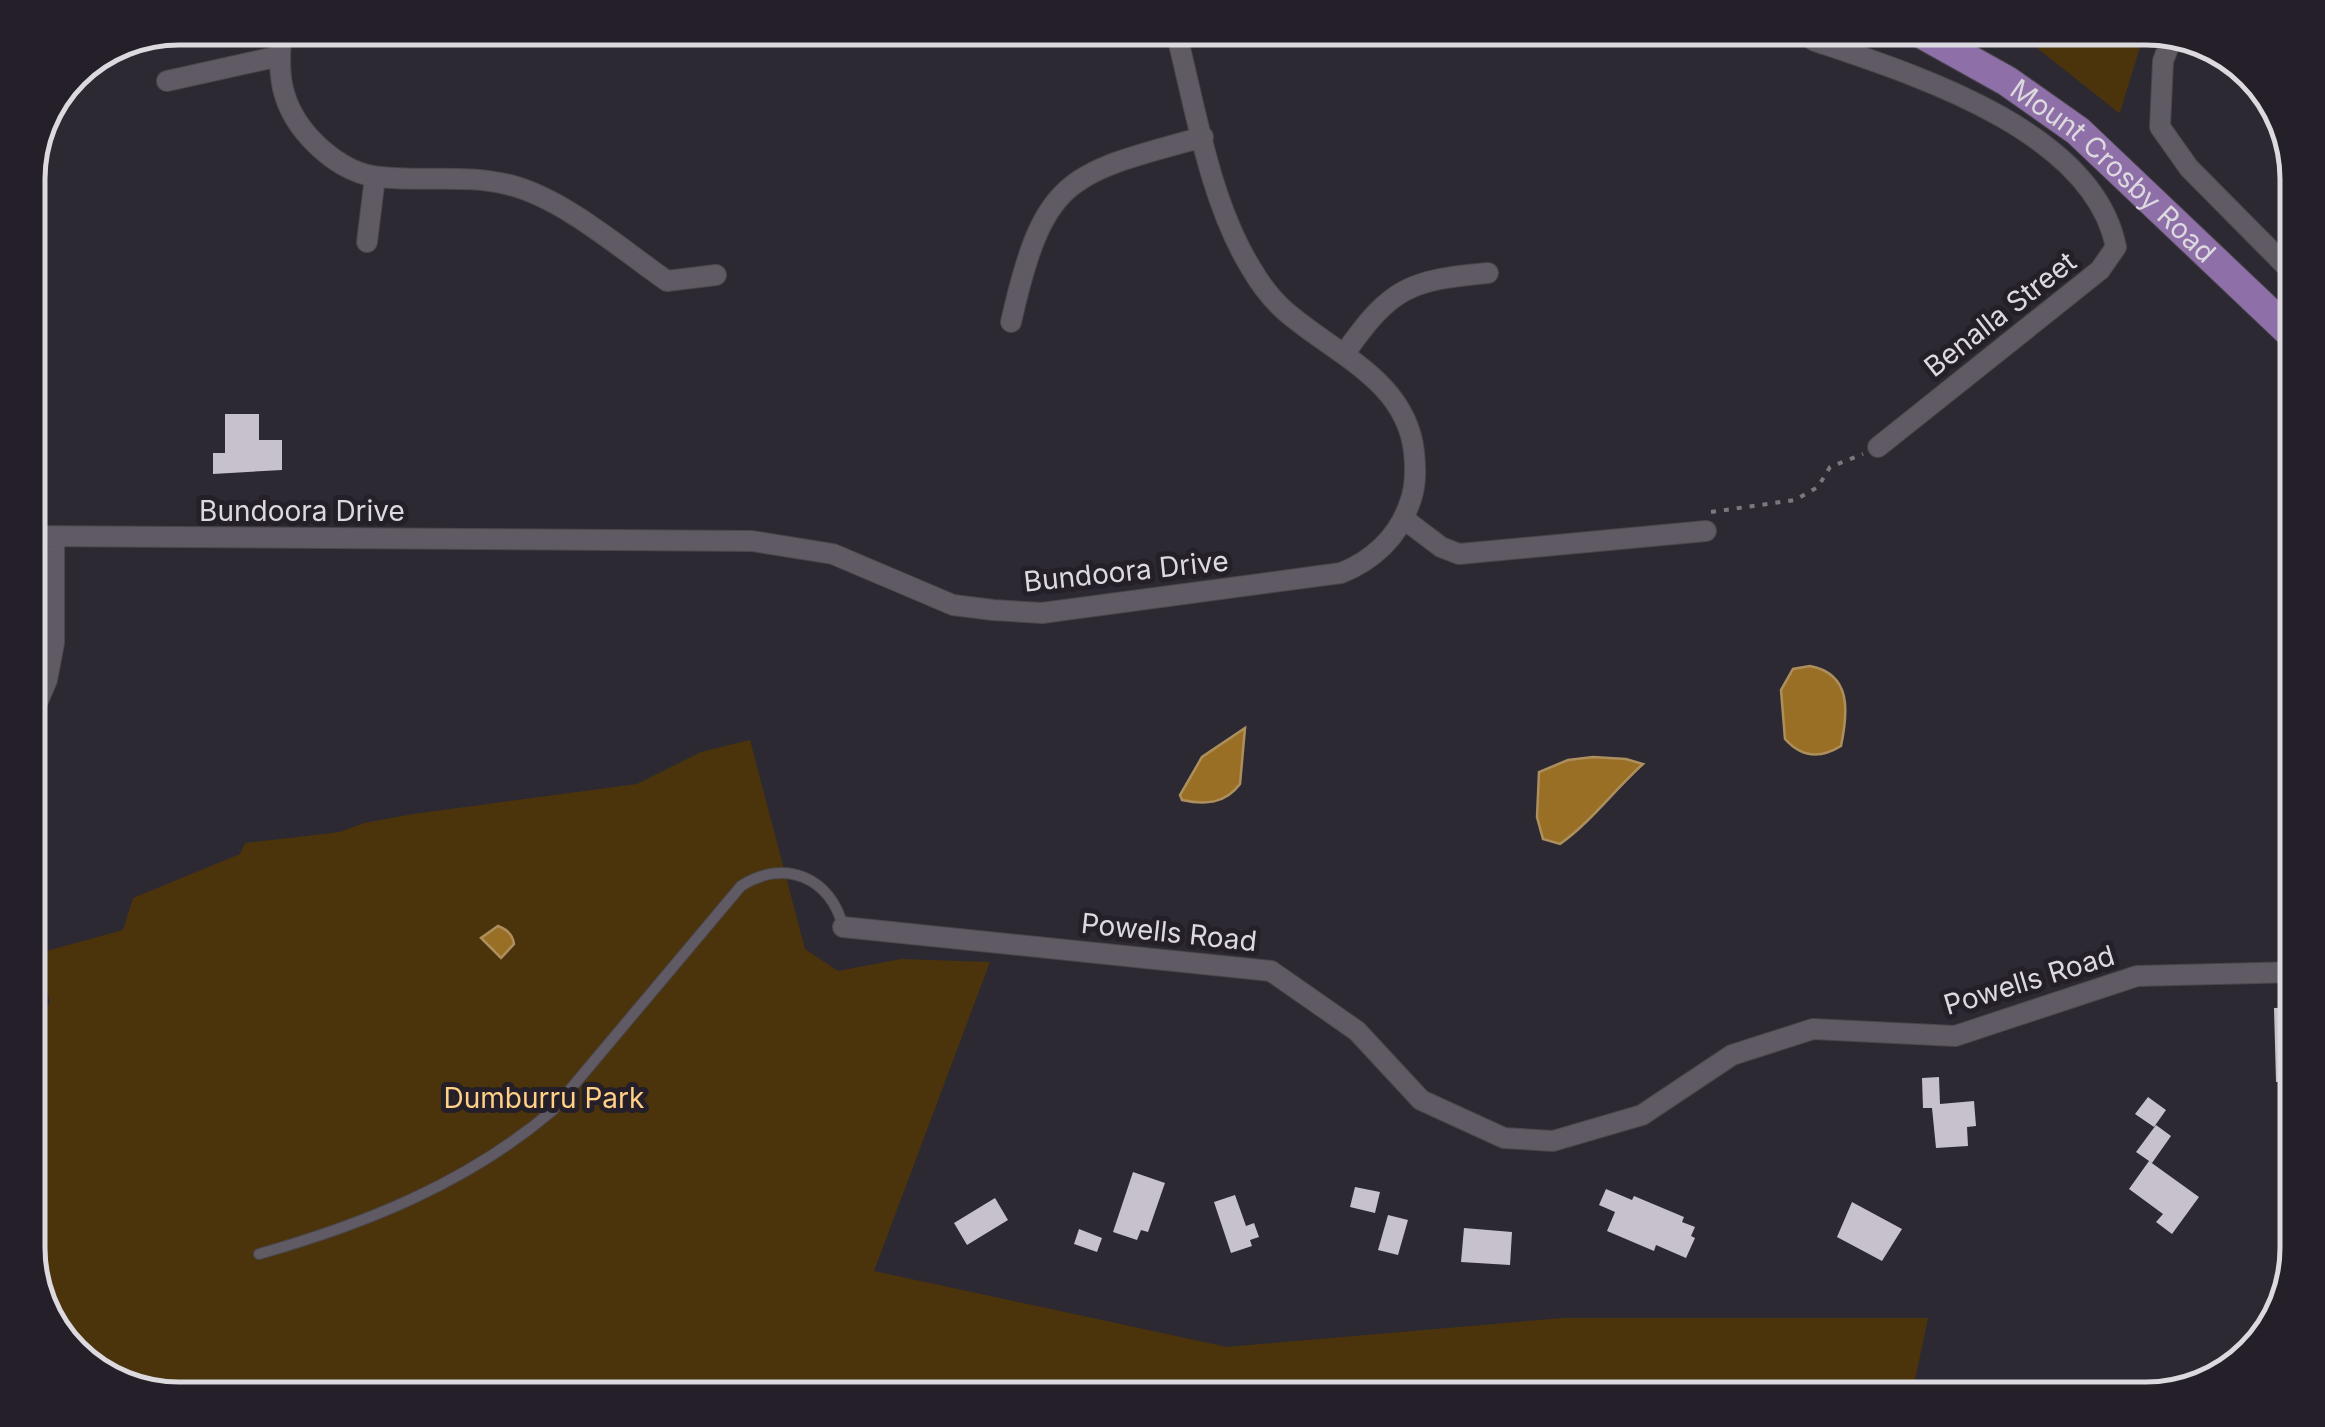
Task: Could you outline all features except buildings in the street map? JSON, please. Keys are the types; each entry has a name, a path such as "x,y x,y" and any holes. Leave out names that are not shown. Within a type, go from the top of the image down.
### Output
{"main road":[{"name":"Mount Crosby Road","path":"1942,45 2007,81 2078,131 2280,310"}],"street":[{"path":"281,45 284,96 304,130 325,152 349,168 375,177 511,185 554,203 667,280 716,276"},
{"name":"Bundoora Drive","path":"45,537 752,541 833,554 954,605 1042,612 1341,573 1358,566 1384,546 1404,520 1416,469 1412,437 1400,410 1379,383 1284,309 1252,270 1228,224 1179,45"},
{"name":"Benalla Street","path":"1827,45 1978,102 2053,154 2092,194 2113,233 2116,248 2100,270 1878,447"},
{"path":"2168,47 2163,61 2160,128 2188,168 2280,260"},
{"path":"167,82 280,56"},
{"path":"1011,322 1035,235 1063,192 1082,176 1110,162 1203,137"},
{"path":"368,242 375,177"},
{"path":"1345,353 1366,322 1404,288 1436,278 1488,273"},
{"path":"1404,520 1441,547 1459,554 1702,532"},
{"path":"45,685 54,642 54,537"},
{"name":"Powells Road","path":"843,927 1271,970 1358,1031 1421,1100 1504,1138 1553,1141 1642,1115 1732,1055 1813,1029 1955,1036 2137,976 2280,972"}],"lane":[{"path":"259,1254 332,1234 386,1211 483,1163 522,1136 552,1111 741,886 760,874 789,872 808,879 838,906 843,927"}],"path":[{"path":"1702,532 1709,512 1795,500 1818,486 1830,466 1878,447"}],"green space":[{"path":"2033,45 2141,45 2119,113"},
{"name":"Dumburru Park","path":"750,740 805,949 838,971 901,959 990,962 874,1271 1227,1347 1563,1318 1928,1318 1915,1382 179,1382 128,1372 84,1343 55,1299 45,1257 45,1005 50,1004 45,951 123,930 133,898 240,854 245,843 340,832 413,814 637,784 701,752"}],"shaded area":[{"path":"1810,666 1834,677 1844,696 1841,746 1826,753 1804,753 1785,739 1781,690 1793,669"},
{"path":"1245,728 1240,784 1228,796 1214,801 1182,800 1180,795 1202,757"},
{"path":"1593,757 1643,764 1560,844 1543,839 1537,817 1539,772 1568,760"},
{"path":"498,926 509,932 514,944 501,958 481,938"}]}
